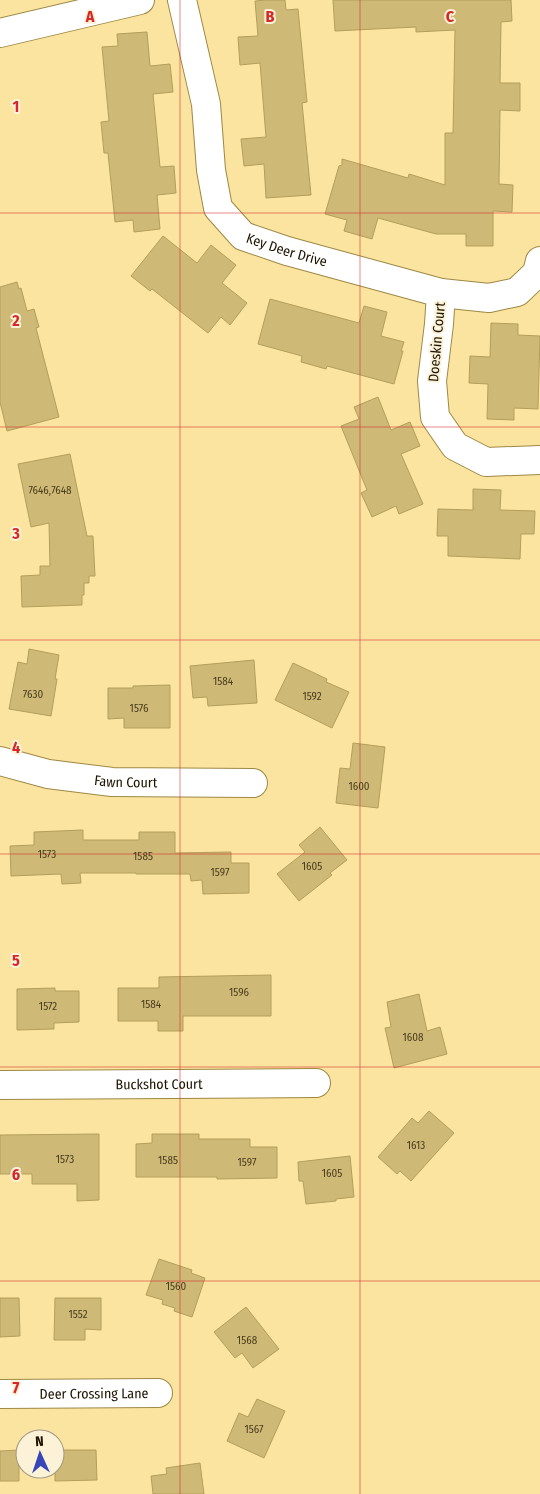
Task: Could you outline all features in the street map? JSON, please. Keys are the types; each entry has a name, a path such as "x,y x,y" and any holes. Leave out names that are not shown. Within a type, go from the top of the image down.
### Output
{"street":[{"path":"0,33 140,0"},
{"name":"Key Deer Drive","path":"182,0 206,104 210,170 218,208 243,236 287,252 441,293 489,298 517,292 538,267"},
{"name":"Doeskin Court","path":"441,293 432,381 435,416 455,446 486,462 540,460"},
{"name":"Fawn Court","path":"0,761 48,774 112,782 253,783"},
{"name":"Buckshot Court","path":"0,1085 316,1084"},
{"name":"Deer Crossing Lane","path":"0,1394 158,1393"}],"building":[{"path":"285,0 286,10 298,9 307,102 302,103 311,195 266,198 264,164 244,166 241,139 266,137 260,63 240,65 238,37 258,36 255,1"},
{"path":"333,0 511,0 512,21 501,22 500,83 520,83 520,111 500,110 499,184 513,185 512,212 493,211 493,246 466,246 466,234 436,234 378,218 372,239 344,231 347,220 325,214 339,166 342,165 342,159 408,178 409,174 445,185 445,133 453,133 455,30 416,32 416,27 335,31"},
{"path":"147,32 150,66 170,64 173,92 153,94 160,167 174,166 176,193 157,195 160,229 134,232 133,220 115,222 108,153 104,153 101,122 109,121 102,47 118,46 117,34"},
{"path":"163,236 197,263 211,245 236,265 222,283 247,303 230,325 221,317 208,333 152,289 150,291 131,276"},
{"path":"17,282 19,289 21,288 27,311 34,309 39,327 36,328 59,417 7,431 0,402 0,287"},
{"path":"270,299 359,323 364,306 387,312 381,336 404,342 394,384 327,366 326,369 301,362 302,356 258,344"},
{"path":"491,323 518,324 518,335 540,336 538,409 514,408 514,420 487,419 488,384 469,383 470,356 490,357"},
{"path":"378,397 391,430 410,422 420,446 401,454 423,504 399,514 396,506 372,517 361,493 367,490 341,426 359,419 354,407"},
{"path":"70,454 87,536 93,536 95,576 89,576 89,583 84,583 82,605 22,607 21,576 40,575 40,566 50,566 49,523 31,527 18,464"},
{"path":"473,489 501,490 500,510 535,511 534,534 521,534 520,559 448,556 448,536 437,536 438,509 473,510"},
{"path":"29,649 59,655 51,716 9,709 18,662 27,664"},
{"path":"254,660 257,703 208,706 207,697 193,698 190,666"},
{"path":"293,663 327,679 326,682 349,692 332,728 275,700"},
{"path":"170,685 170,728 124,728 124,718 108,719 108,688"},
{"path":"353,743 385,747 378,808 336,803 340,768 350,769"},
{"path":"320,827 347,860 330,873 332,875 299,901 277,874 305,852 299,845"},
{"path":"83,830 83,840 139,840 139,832 175,832 175,853 231,852 231,863 249,863 249,893 203,894 202,880 191,881 190,874 80,873 81,883 62,884 61,874 11,876 10,846 34,845 34,832"},
{"path":"271,975 271,1016 183,1016 183,1031 158,1031 158,1021 118,1021 118,988 159,988 159,977"},
{"path":"55,988 55,991 79,991 79,1022 54,1023 54,1029 17,1030 17,989"},
{"path":"419,994 427,1031 440,1027 447,1054 394,1068 385,1028 391,1027 387,1002"},
{"path":"429,1111 454,1133 411,1181 400,1171 397,1174 378,1157 412,1118 418,1123"},
{"path":"99,1134 99,1200 77,1201 77,1184 32,1184 32,1174 0,1174 0,1135"},
{"path":"152,1134 199,1134 199,1139 250,1139 250,1147 277,1147 277,1178 136,1177 136,1144 152,1143"},
{"path":"350,1156 354,1197 306,1204 303,1181 299,1181 298,1162"},
{"path":"159,1259 192,1270 191,1273 205,1278 192,1317 174,1311 175,1308 162,1304 163,1300 146,1295"},
{"path":"0,1298 19,1298 20,1336 0,1337"},
{"path":"55,1298 101,1298 101,1330 85,1329 85,1340 54,1340"},
{"path":"246,1307 279,1349 253,1368 242,1353 235,1358 214,1332"},
{"path":"257,1399 285,1411 264,1458 227,1441 239,1413 248,1417"},
{"path":"15,1450 15,1479 19,1479 19,1481 0,1481 0,1451"},
{"path":"65,1450 96,1450 97,1480 55,1481 55,1479 65,1479"},
{"path":"200,1463 204,1494 153,1494 151,1476 167,1474 166,1468"}]}
